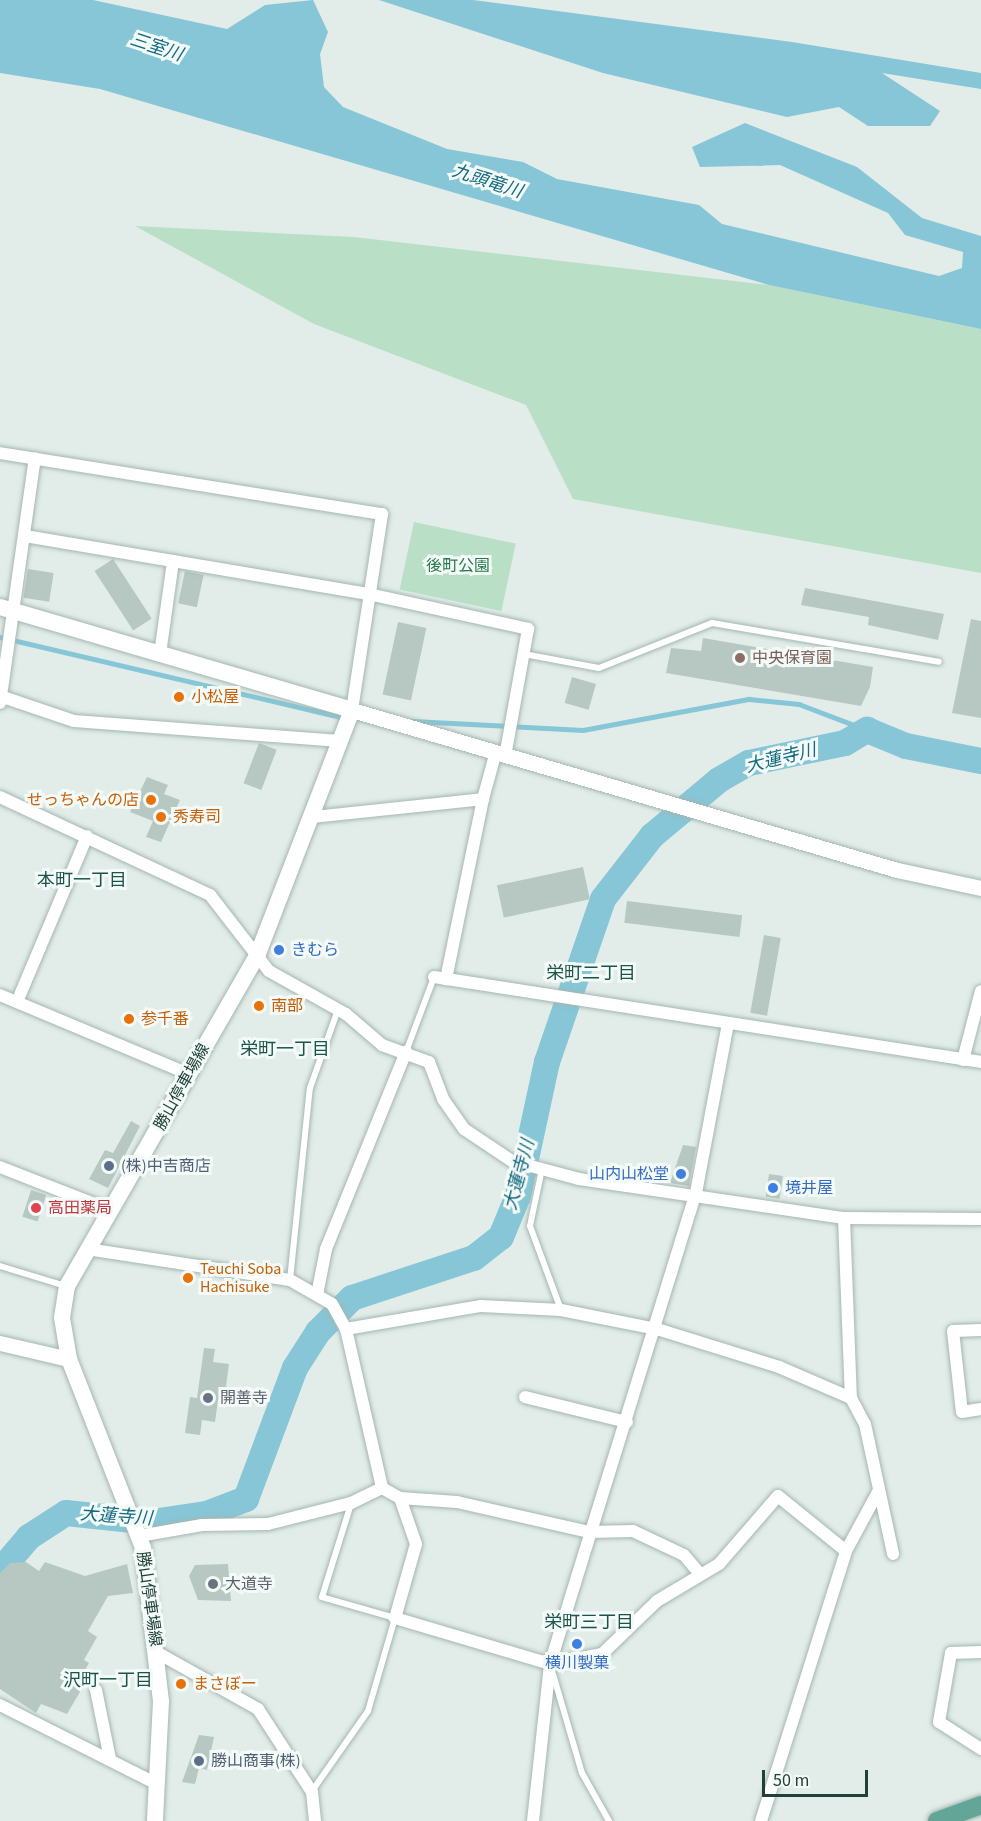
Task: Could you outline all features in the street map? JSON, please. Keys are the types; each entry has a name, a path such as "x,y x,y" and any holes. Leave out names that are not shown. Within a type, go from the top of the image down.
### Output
{"main road":[{"path":"7,609 352,710"},
{"name":"勝山停車場線","path":"155,1821 161,1701 139,1536 69,1359 62,1318 67,1286 258,954 314,817 352,710"},
{"path":"937,1821 981,1805"}],"street":[{"path":"0,453 382,514 352,710 500,756 981,888"},
{"path":"35,458 25,536 7,609 1,699 74,720 340,741"},
{"path":"25,536 368,594 528,630 500,756 483,799 440,978 981,1062"},
{"path":"160,654 173,561"},
{"path":"0,797 210,895 269,971 338,1009 382,1045 429,1062 443,1099 464,1129 512,1161 542,1169 844,1218 981,1219"},
{"path":"314,817 483,799"},
{"path":"17,1002 87,836"},
{"path":"963,1060 981,992"},
{"path":"0,995 189,1074"},
{"path":"533,1821 550,1664 589,1532 657,1329 696,1193 728,1023"},
{"path":"317,1295 326,1250 406,1052"},
{"path":"0,1167 110,1210"},
{"path":"844,1218 851,1398 865,1424 893,1554"},
{"path":"87,1249 290,1280 332,1304 346,1329 382,1488 400,1498 457,1502 589,1532 633,1531 684,1555 700,1574"},
{"path":"346,1329 481,1306 561,1310 657,1329 779,1367 851,1398"},
{"path":"981,1330 953,1331 962,1412 981,1408"},
{"path":"0,1343 69,1359"},
{"path":"525,1397 627,1422"},
{"path":"139,1536 202,1525 268,1524 351,1503 382,1488"},
{"path":"761,1821 846,1551 879,1490"},
{"path":"400,1498 416,1544 395,1618 550,1664 602,1654 657,1601 719,1564 778,1496 846,1551"},
{"path":"156,1652 258,1709 312,1792 315,1821"},
{"path":"981,1652 951,1653 939,1722 981,1749"},
{"path":"96,1690 110,1759"},
{"path":"0,1705 157,1784"}],"lane":[{"path":"524,654 599,668 712,623 939,662"},
{"path":"406,1052 440,978"},
{"path":"290,1280 310,1088 338,1009"},
{"path":"542,1169 530,1226 561,1310"},
{"path":"0,1266 67,1286"},
{"path":"312,1792 368,1711 395,1618 322,1597 351,1503"},
{"path":"550,1664 582,1773 609,1821"}],"green space":[{"path":"135,226 354,237 769,285 981,329 981,573 573,499 526,405 314,324"},
{"name":"後町公園","path":"414,522 516,544 501,611 400,589"}],"water":[{"path":"0,0 93,0 227,29 265,5 313,0 328,32 320,54 324,87 343,107 447,149 523,162 557,179 699,205 722,224 939,276 962,268 963,252 905,235 888,213 780,165 700,167 692,147 745,123 857,167 922,218 981,236 981,329 769,285 100,89 0,73"},
{"path":"379,0 473,0 792,42 981,73 981,89 882,73 940,111 930,126 868,126 839,107 787,117 603,73"}],"building":[{"path":"113,559 152,619 133,631 95,571"},
{"path":"28,569 54,573 49,602 23,598"},
{"path":"185,571 204,575 197,607 178,603"},
{"path":"805,588 944,614 938,640 868,625 869,617 801,605"},
{"path":"971,619 981,621 981,718 952,713"},
{"path":"398,622 426,628 411,700 383,694"},
{"path":"703,638 873,667 870,687 861,706 666,673 671,648 701,651"},
{"path":"572,677 596,684 589,710 565,703"},
{"path":"259,743 277,750 261,790 244,783"},
{"path":"147,777 168,785 164,794 180,800 161,842 146,837 153,821 130,812"},
{"path":"583,867 590,899 504,918 497,885"},
{"path":"627,901 742,915 739,937 624,923"},
{"path":"764,935 781,938 767,1016 750,1013"},
{"path":"131,1121 140,1126 108,1188 89,1179 105,1150 113,1153"},
{"path":"683,1145 696,1147 689,1186 670,1183"},
{"path":"769,1174 783,1176 780,1199 766,1197"},
{"path":"31,1190 46,1195 38,1222 22,1217"},
{"path":"204,1348 215,1349 213,1362 229,1364 224,1401 218,1400 215,1422 202,1420 200,1435 185,1433 190,1397 197,1398"},
{"path":"26,1562 39,1571 45,1562 85,1576 127,1564 133,1593 108,1596 88,1631 97,1637 84,1660 89,1663 78,1682 84,1685 67,1714 41,1704 36,1713 0,1689 0,1573 10,1563"},
{"path":"228,1564 231,1601 198,1600 189,1576 195,1565"},
{"path":"199,1735 214,1737 207,1770 199,1768 195,1784 182,1782"}],"waterway":[{"path":"0,637 345,718"},
{"path":"413,721 583,730 749,699 799,704 867,730"},
{"name":"大蓮寺川","path":"0,1571 29,1537 66,1513 152,1522 207,1514 246,1499 295,1368 318,1332 352,1298 474,1258 501,1237 518,1196 547,1062 603,899 652,836 719,780 749,763 845,743 867,730 906,746 981,761"}],"place":[{"name":"中央保育園","path":"740,658"},
{"name":"小松屋","path":"179,697"},
{"name":"せっちゃんの店","path":"151,800"},
{"name":"秀寿司","path":"161,817"},
{"name":"きむら","path":"279,950"},
{"name":"南部","path":"259,1006"},
{"name":"参千番","path":"129,1019"},
{"name":"(株)中吉商店","path":"109,1166"},
{"name":"山内山松堂","path":"681,1174"},
{"name":"境井屋","path":"773,1188"},
{"name":"高田薬局","path":"36,1208"},
{"name":"Teuchi Soba Hachisuke","path":"188,1278"},
{"name":"開善寺","path":"208,1398"},
{"name":"大道寺","path":"213,1584"},
{"name":"横川製菓","path":"577,1644"},
{"name":"まさぼー","path":"181,1684"},
{"name":"勝山商事(株)","path":"199,1761"}],"district":[{"name":"本町一丁目","path":"82,881"},
{"name":"栄町二丁目","path":"591,974"},
{"name":"栄町一丁目","path":"285,1050"},
{"name":"栄町三丁目","path":"589,1623"},
{"name":"沢町一丁目","path":"108,1681"}],"water label":[{"name":"三室川","path":"156,48"},
{"name":"九頭竜川","path":"487,182"}]}
